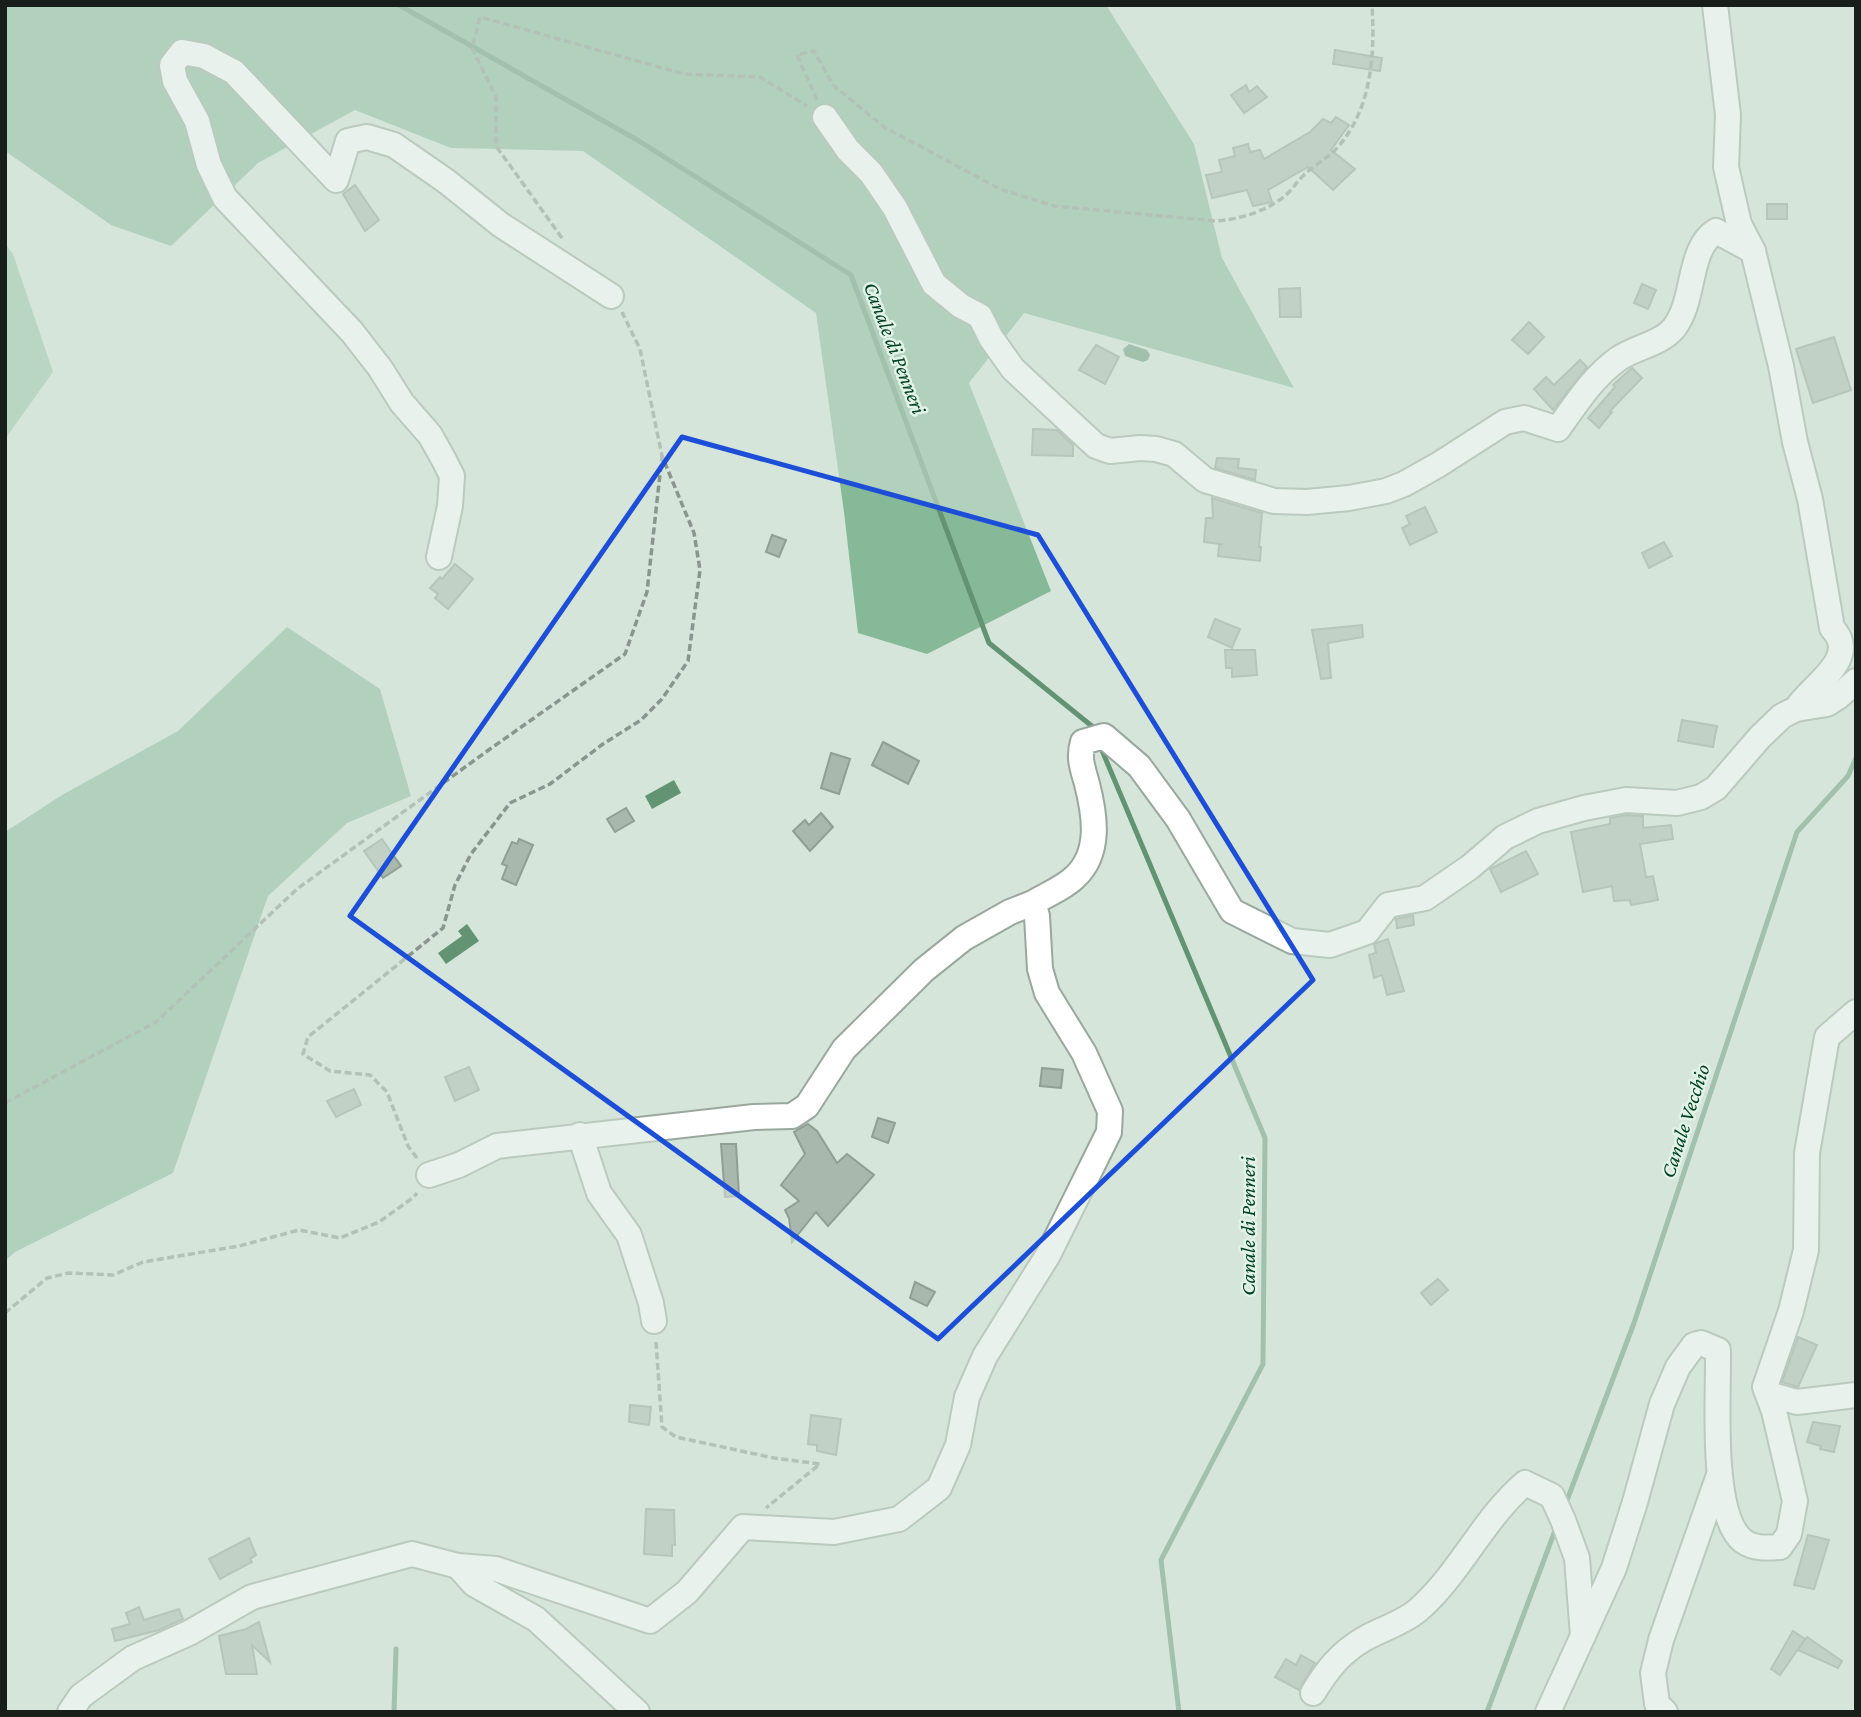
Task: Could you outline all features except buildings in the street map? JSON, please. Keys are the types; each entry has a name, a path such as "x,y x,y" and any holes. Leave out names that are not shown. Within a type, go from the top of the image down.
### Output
{"street":[{"path":"1715,5 1728,115 1726,167 1739,224 1753,251 1810,499 1832,628 1848,629 1849,652 1846,662 1836,675 1801,701 1796,709"},
{"path":"439,557 450,506 452,476 444,460 430,435 401,403 380,368 352,332 225,198 209,165 197,121 175,81 172,65 182,52 204,56 234,72 336,180 348,141 367,137 394,145 446,181 500,225 611,296"},
{"path":"825,117 848,150 871,173 895,208 934,284 961,306 979,316 1013,369 1096,446 1110,451 1140,447 1174,454 1205,480 1274,501 1307,502 1386,491 1438,465 1506,422 1524,418 1558,429 1598,376 1617,360 1666,335 1674,327 1687,307 1698,255 1707,236 1716,231 1753,251"},
{"path":"429,1175 459,1165 497,1146 754,1117 792,1116 807,1106 844,1049 924,970 964,938 1010,912 1033,903 1074,878 1087,861 1095,831 1094,809 1079,755 1083,742 1104,736 1139,766 1178,819 1232,911 1292,941 1330,945 1367,932 1388,905 1425,898 1505,837 1538,821 1626,800 1677,803 1701,797 1716,788 1782,716 1796,709 1827,704 1856,681"},
{"path":"70,1712 81,1696 133,1658 189,1633 252,1597 412,1554 458,1566 496,1569 650,1621 687,1592 743,1527 834,1532 899,1518 939,1488 958,1445 967,1397 985,1356 1048,1255 1109,1132 1110,1111 1084,1053 1047,993 1040,969 1037,916 1033,903"},
{"path":"1548,1712 1614,1568 1662,1404 1678,1367 1694,1345 1701,1343 1718,1350 1719,1474 1734,1532 1745,1543 1761,1548 1780,1547 1789,1534 1795,1501 1774,1411 1765,1387 1791,1311 1807,1250 1807,1153 1827,1037 1856,1012"},
{"path":"580,1135 599,1193 629,1236 651,1303 654,1321"},
{"path":"1768,1394 1797,1402 1856,1395"},
{"path":"1665,1712 1657,1704 1653,1673 1661,1640 1719,1474"},
{"path":"1313,1693 1329,1667 1346,1653 1363,1640 1417,1611 1449,1577 1508,1497 1525,1483 1552,1496 1563,1520 1577,1558 1583,1636"},
{"path":"458,1566 474,1584 536,1619 637,1712"}],"path":[{"path":"825,117 797,55 814,51 833,85 884,127 1000,190 1054,206 1216,221 1250,214 1273,204 1288,193 1304,174 1328,158 1344,139 1364,100 1373,59 1373,5"},
{"path":"567,246 496,146 496,97 472,48 480,17 684,74 760,77 825,117"},
{"path":"5,1313 47,1278 69,1273 113,1275 143,1262 239,1246 299,1230 340,1238 379,1222 414,1197 429,1175 408,1146 387,1092 370,1075 330,1071 303,1054 308,1037 443,928 455,885 471,854 510,803 550,783 641,720 662,699 688,661 700,570 694,533 662,456 640,349 626,318 611,296"},
{"path":"5,1102 156,1022 297,889 479,756 625,654 648,592 662,456"},
{"path":"654,1321 662,1427 676,1437 687,1440 774,1458 820,1464 743,1527"}],"highlighted area":[{"path":"682,437 1038,535 1313,980 938,1339 350,916"}],"shaded area":[{"path":"5,5 1106,5 1194,144 1222,258 1294,388 1024,313 969,383 1051,591 927,654 858,633 816,313 583,151 451,148 355,110 258,163 171,246 111,225 5,151"},
{"path":"5,244 13,254 53,372 5,439"},
{"path":"1129,344 1147,350 1150,355 1148,360 1143,362 1125,356 1123,349"},
{"path":"287,627 380,689 411,796 347,823 268,896 173,1173 15,1252 5,1261 5,832 62,795 178,731"},
{"path":"674,780 681,793 652,809 645,796"},
{"path":"467,924 479,941 446,964 438,953 462,936 458,931"}],"waterway":[{"name":"Canale di Penneri","path":"399,5 639,141 851,275 989,643 1093,727"},
{"name":"Canale di Penneri","path":"1101,748 1265,1138 1263,1364 1161,1560 1179,1712"},
{"name":"Canale Vecchio","path":"1566,1503 1634,1323 1797,832 1848,776 1856,758"},
{"name":"Canale Vecchio","path":"1487,1712 1556,1528"},
{"path":"394,1712 396,1649"}]}
